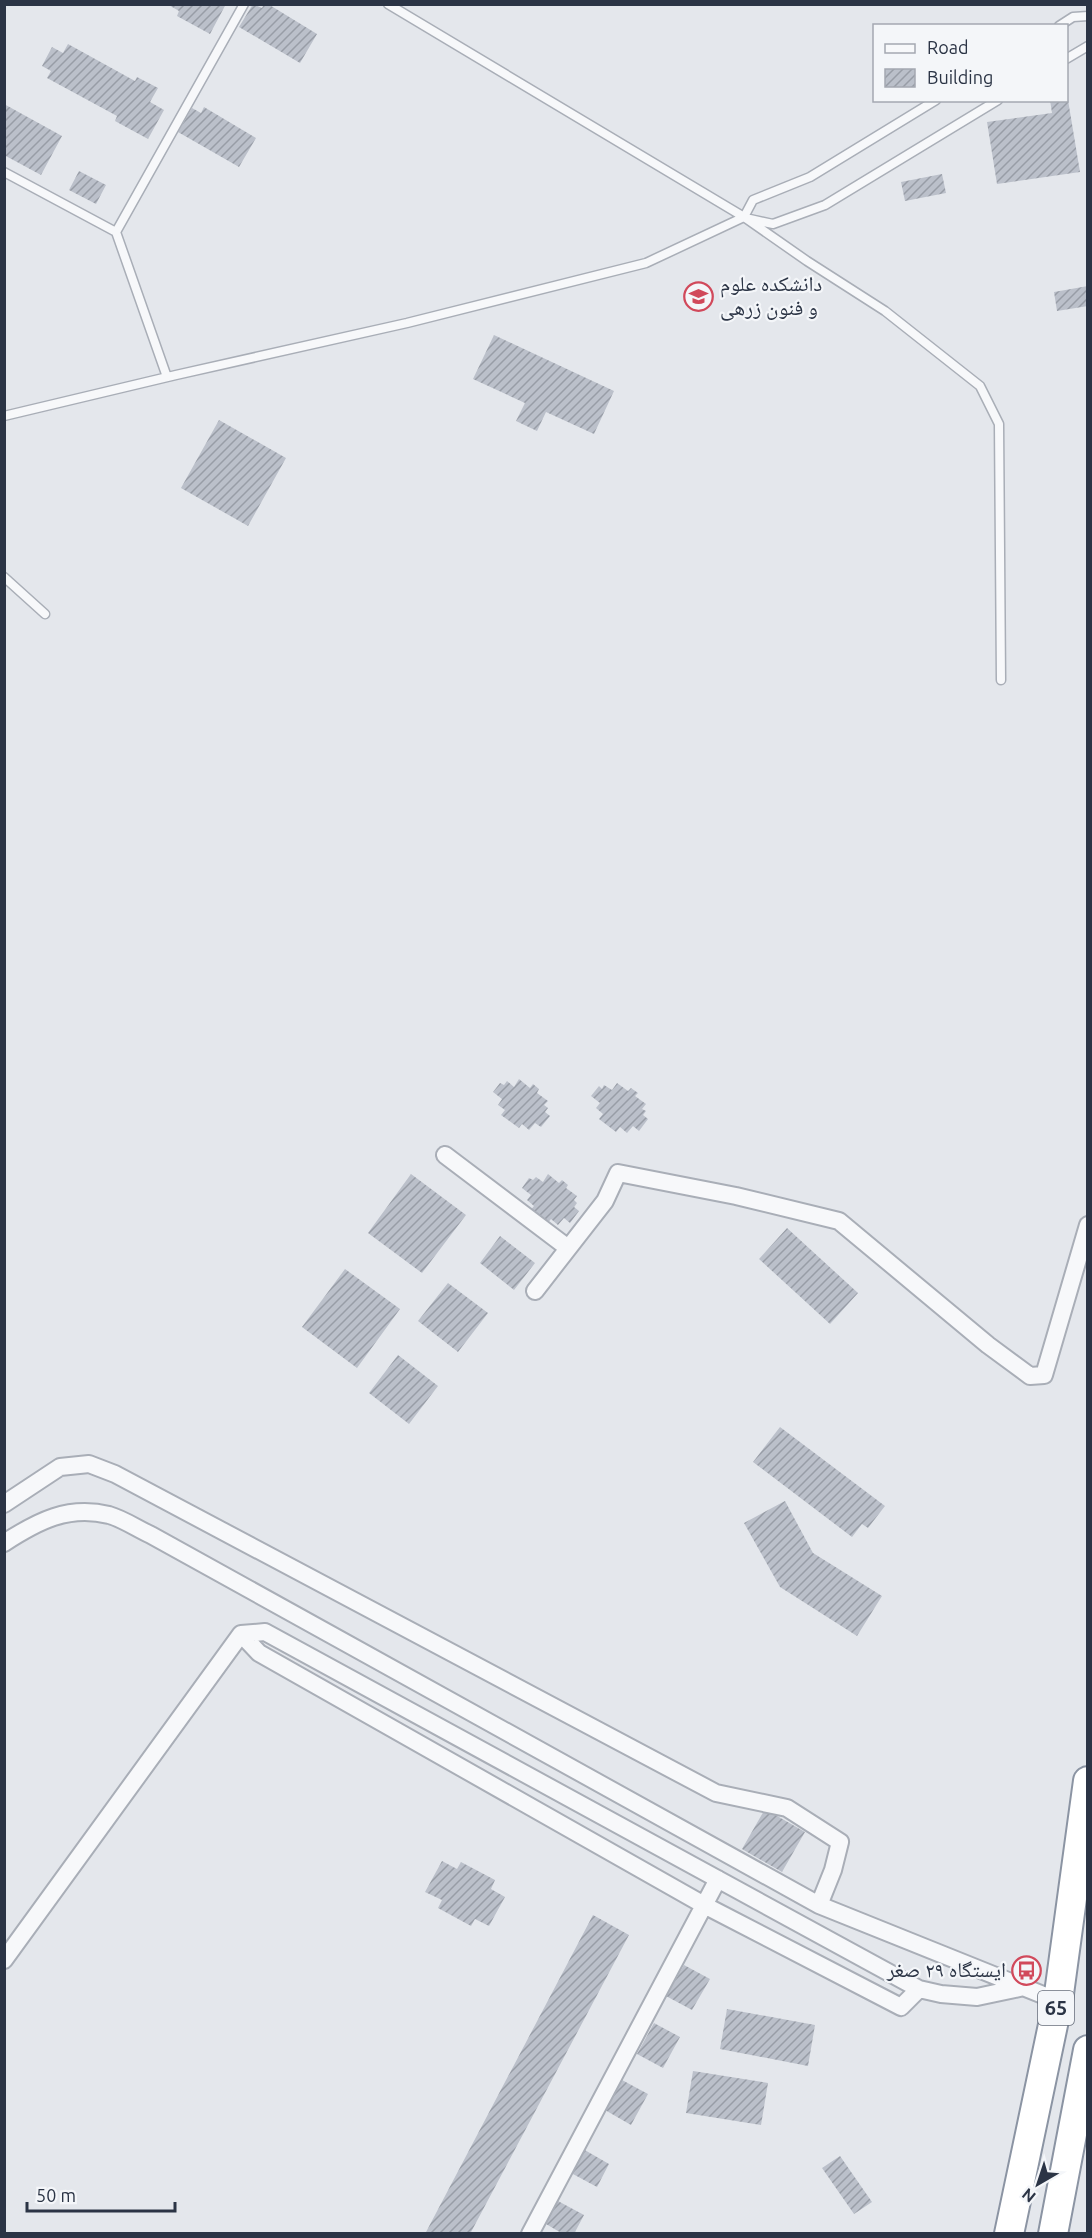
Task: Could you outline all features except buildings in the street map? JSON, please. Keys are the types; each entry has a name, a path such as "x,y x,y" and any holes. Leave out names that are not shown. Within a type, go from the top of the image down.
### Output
{"highway":[{"name":"65","path":"1009,2234 1058,2001 1088,1781"},
{"name":"65","path":"1053,2234 1088,2049"}],"street":[{"path":"445,1155 568,1248"},
{"path":"535,1291 605,1201 618,1173 735,1196 839,1221 988,1345 1030,1376 1044,1375 1088,1225"},
{"path":"4,1504 60,1467 89,1464 115,1474 716,1793 787,1808 840,1842 833,1870 819,1905"},
{"path":"4,1543 47,1517 81,1512 110,1515 151,1535 819,1905 1058,2001"},
{"path":"4,1960 241,1634 265,1632 919,1989 941,1994 977,1997 1024,1987"},
{"path":"241,1634 259,1653 704,1905 901,2007 919,1989"},
{"path":"530,2234 718,1879"}],"lane":[{"path":"116,232 244,4"},
{"path":"388,4 744,217 885,311 980,386 999,424 1001,680"},
{"path":"1062,24 1073,17 1088,16"},
{"path":"1068,58 1088,46"},
{"path":"4,416 407,323 646,263 744,217 753,200 810,177 933,102"},
{"path":"744,217 773,224 825,205 995,102"},
{"path":"4,172 116,232 168,377"},
{"path":"4,577 45,614"}],"place":[{"name":"دانشکده علوم و فنون زرهی","path":"699,296"},
{"name":"ایستگاه ۲۹ صغر","path":"1027,1970"}]}
